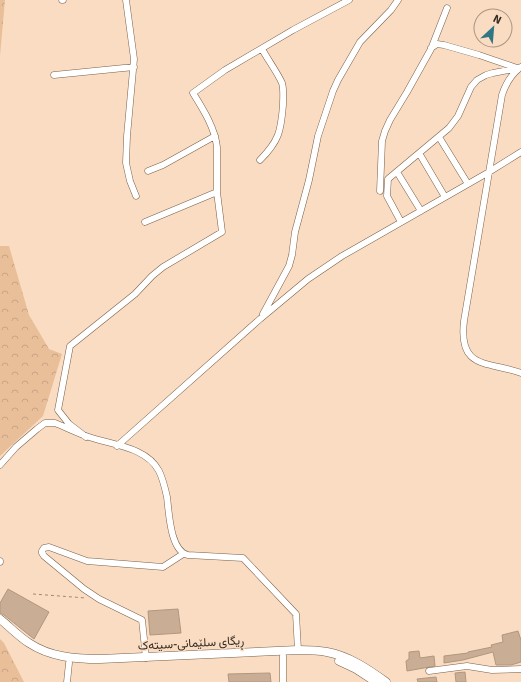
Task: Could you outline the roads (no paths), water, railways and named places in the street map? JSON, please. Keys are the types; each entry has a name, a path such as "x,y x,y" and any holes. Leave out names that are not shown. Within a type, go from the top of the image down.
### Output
{"main road":[{"name":"ڕیگای سلێمانی-سیتەک","path":"0,619 34,646 61,656 84,659 146,658 298,650 318,651 339,655 359,664 386,682"},
{"name":"ڕیگای سلێمانی-سیتەک","path":"0,625 32,650 48,658 69,663 103,664 308,655 327,657 347,665 375,682"}],"street":[{"path":"126,0 134,59 128,116 126,163 130,181 136,196"},
{"path":"86,437 70,424 58,410 70,346 135,294 163,267 222,232 217,192 217,147 215,136 205,114 193,94 225,70 293,30 349,0"},
{"path":"260,319 289,266 295,232 309,180 315,150 333,91 360,42 391,10 398,0"},
{"path":"380,191 382,141 385,130 431,49 447,8"},
{"path":"434,42 479,54 520,68"},
{"path":"431,49 437,44 444,45"},
{"path":"260,160 272,148 279,134 282,120 284,91 281,81 262,48"},
{"path":"54,75 134,67"},
{"path":"401,222 387,196 388,179 453,124 468,92 477,80 493,73 520,68"},
{"path":"520,68 508,79 502,95 463,332 464,341 468,352 476,360 491,366 521,373"},
{"path":"148,171 163,165 215,136"},
{"path":"439,137 468,184"},
{"path":"117,446 260,319 308,279 342,256 422,211 521,152"},
{"path":"419,153 445,197"},
{"path":"397,172 422,211"},
{"path":"146,222 217,192"},
{"path":"0,465 16,447 37,429 45,423 55,422 86,437 146,456 154,463 164,484 175,542 183,554"},
{"path":"146,658 142,620 84,589 44,556 42,549 46,547 52,548 87,561 163,567 183,554 243,558 296,614 298,650"},
{"path":"283,656 283,682"},
{"path":"67,682 69,663"},
{"path":"429,671 467,666 492,670 521,669"}]}
